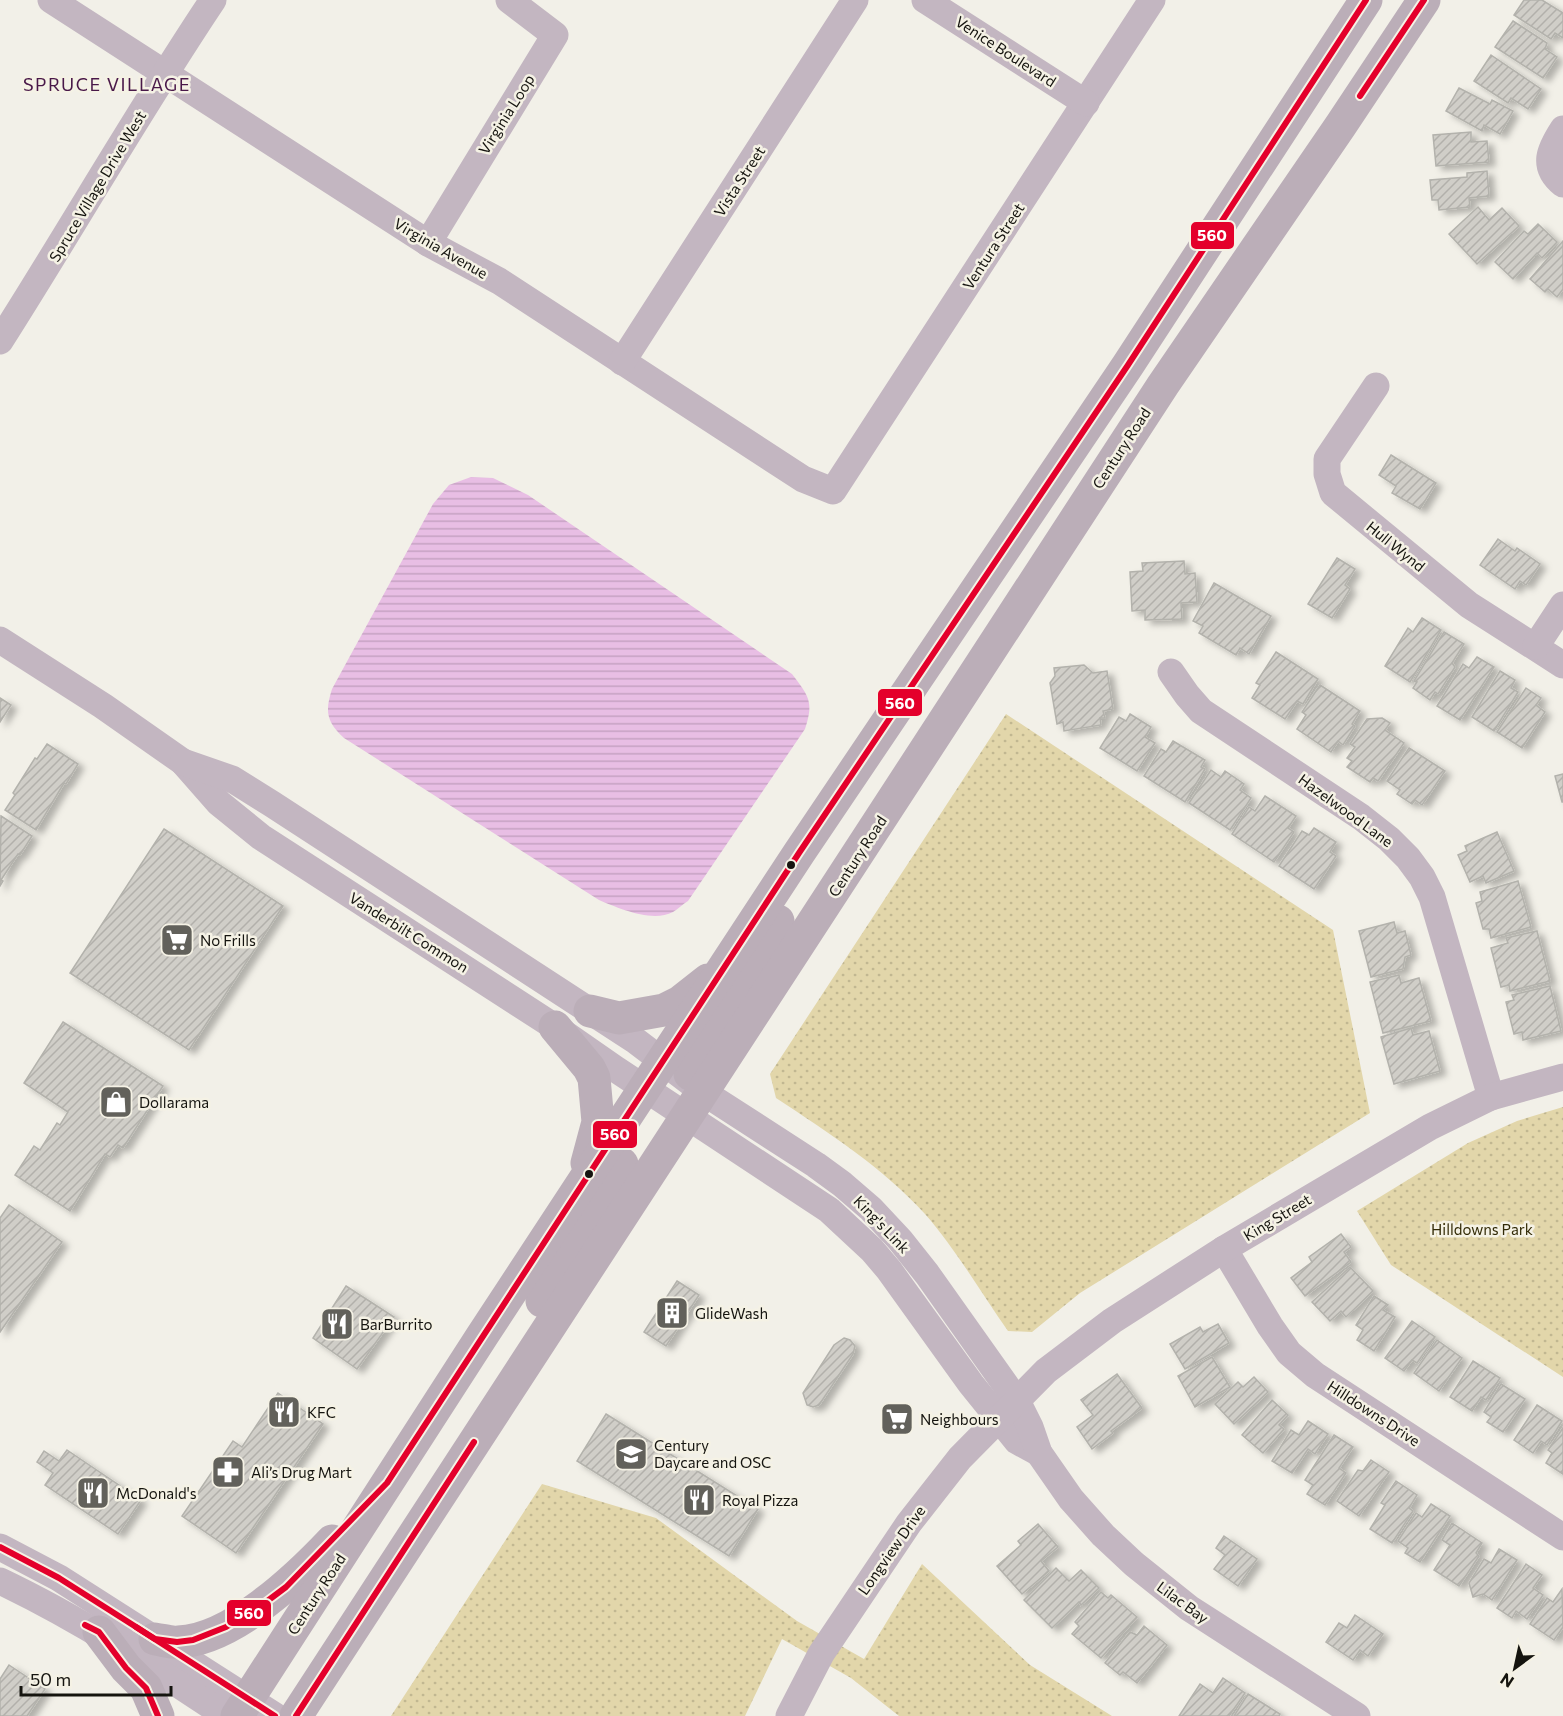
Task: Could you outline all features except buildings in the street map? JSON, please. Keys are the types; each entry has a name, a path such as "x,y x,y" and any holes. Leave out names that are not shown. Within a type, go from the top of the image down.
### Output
{"main road":[{"name":"Century Road","path":"237,1710 579,1189 675,1089 726,966 799,853 1128,365 1366,0"},
{"name":"Century Road","path":"296,1716 452,1476 675,1089 1334,135 1424,0"},
{"path":"675,1089 747,979 795,891 799,853"},
{"path":"590,1011 619,1018 664,1010 680,1002 726,966"},
{"path":"555,1027 589,1068 594,1078 598,1122 579,1189"},
{"path":"155,1639 177,1642 193,1640 226,1627 262,1605 304,1570 387,1483"},
{"path":"99,1632 126,1668 146,1688 158,1716"}],"street":[{"name":"Virginia Avenue","path":"51,0 428,243 499,281 803,479 833,491"},
{"name":"Spruce Village Drive West","path":"0,342 61,246 164,74 213,0"},
{"name":"Virginia Loop","path":"428,243 555,35 508,0"},
{"name":"Vista Street","path":"622,362 855,0"},
{"name":"Venice Boulevard","path":"926,0 1086,103"},
{"name":"Ventura Street","path":"833,491 1152,0"},
{"path":"1563,129 1552,146 1550,165 1555,177 1563,184"},
{"name":"Hull Wynd","path":"1376,386 1327,459 1327,474 1333,493 1469,605 1563,665"},
{"path":"1536,646 1563,604"},
{"name":"Vanderbilt Common","path":"0,640 103,706 183,762 219,803 261,837 555,1027 675,1089"},
{"name":"Hazelwood Lane","path":"1171,672 1201,711 1361,817 1389,839 1408,858 1422,877 1432,897 1491,1097"},
{"name":"Vanderbilt Common","path":"183,762 232,779 590,1011 675,1089"},
{"name":"King Street","path":"1008,1410 1046,1371 1112,1321 1224,1249 1430,1126 1491,1097 1563,1077"},
{"name":"King's Link","path":"675,1089 829,1210 851,1230 889,1270 1008,1410"},
{"name":"Hilldowns Drive","path":"1224,1249 1270,1326 1289,1353 1315,1375 1563,1537"},
{"name":"Lilac Bay","path":"1008,1410 1030,1427 1039,1453 1071,1499 1103,1535 1161,1587 1189,1608 1357,1716"},
{"name":"Longview Drive","path":"789,1716 822,1654 909,1522 960,1458 1008,1410"},
{"path":"0,1547 59,1578 155,1639 237,1710"},
{"path":"0,1581 39,1599 237,1710 275,1716"}],"green space":[{"path":"1006,714 1333,930 1370,1113 1080,1293 1032,1332 1008,1331 958,1256 925,1214 873,1166 776,1098 770,1074"},
{"name":"Hilldowns Park","path":"1563,1107 1563,1377 1391,1265 1357,1211 1468,1143 1517,1121"},
{"path":"542,1484 656,1518 797,1621 864,1659 922,1564 1030,1665 1112,1716 899,1716 851,1678 782,1639 745,1716 391,1716"}],"shaded area":[{"path":"471,477 493,478 528,495 792,674 806,694 809,712 805,729 688,901 673,912 665,915 645,915 599,900 344,738 330,721 328,704 332,689 433,504 449,485"}],"transit line":[{"name":"560","path":"0,1547 59,1578 155,1639 177,1642 193,1640 226,1627 286,1587 387,1483 799,853 1128,365 1366,0"},
{"name":"560","path":"1360,96 1424,0"},
{"name":"560","path":"296,1716 474,1442"},
{"name":"560","path":"85,1625 99,1632 126,1668 146,1688 158,1716"},
{"name":"560","path":"136,1627 275,1716"}],"place":[{"name":"No Frills","path":"177,940"},
{"name":"Dollarama","path":"116,1102"},
{"name":"GlideWash","path":"672,1313"},
{"name":"BarBurrito","path":"337,1324"},
{"name":"KFC","path":"284,1412"},
{"name":"Neighbours","path":"897,1419"},
{"name":"Century Daycare and OSC","path":"631,1454"},
{"name":"Ali’s Drug Mart","path":"228,1472"},
{"name":"McDonald's","path":"93,1493"},
{"name":"Royal Pizza","path":"699,1500"}],"district":[{"name":"SPRUCE VILLAGE","path":"107,84"}]}
